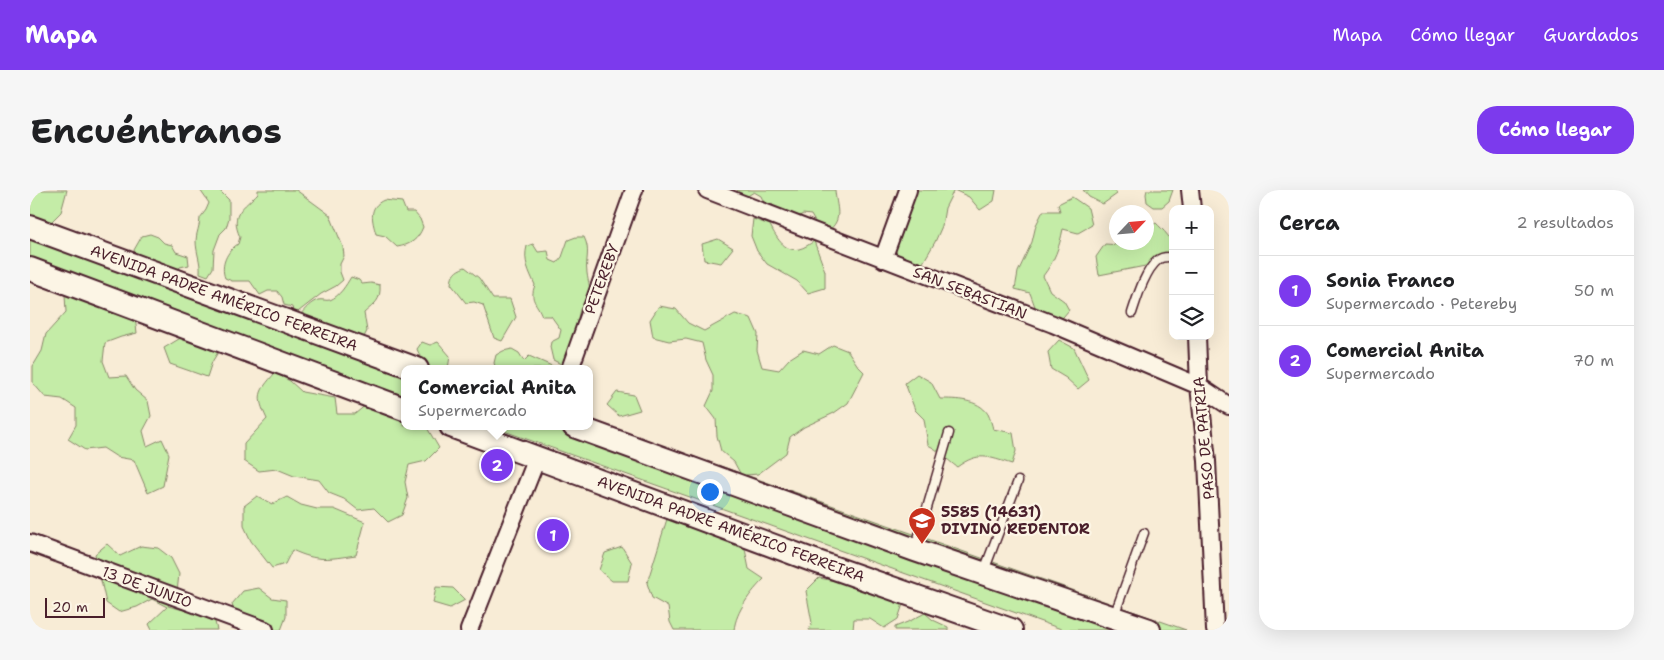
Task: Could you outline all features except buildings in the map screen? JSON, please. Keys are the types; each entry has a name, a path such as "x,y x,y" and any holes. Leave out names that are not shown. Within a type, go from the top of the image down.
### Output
{"street":[{"name":"PETEREBY","path":"571,365 634,190"},
{"name":"SAN SEBASTIAN","path":"707,190 1053,324 1199,386 1229,406"},
{"path":"883,259 908,190"},
{"path":"1190,190 1192,205"},
{"name":"AVENIDA PADRE AMÉRICO FERREIRA","path":"30,227 406,365"},
{"path":"30,269 401,408"},
{"name":"PASO DE PATRIA","path":"1197,340 1199,386 1208,461 1215,630"},
{"name":"AVENIDA PADRE AMÉRICO FERREIRA","path":"462,430 809,559 1011,630"},
{"path":"585,430 915,550 1149,630"},
{"path":"469,630 537,458"},
{"name":"13 DE JUNIO","path":"30,543 235,625 265,630"}],"lane":[{"path":"1132,313 1140,290 1152,267 1162,257 1169,257"},
{"path":"915,550 949,433"},
{"path":"983,573 1018,481"},
{"path":"1114,618 1144,533"}],"green space":[{"path":"30,190 67,190 61,212 49,224 30,215"},
{"path":"200,190 219,190 229,200 229,218 226,228 220,234 214,250 213,268 208,276 200,273 196,245 200,218 209,203"},
{"path":"258,190 296,190 330,215 343,247 344,256 340,264 340,272 343,280 294,315 292,307 284,305 282,297 277,291 268,291 260,295 250,281 232,281 225,278 224,263 228,254 238,244 240,237 236,222 237,216 243,207 258,193"},
{"path":"737,190 835,190 838,217 828,231 819,229 811,215 803,214 789,222 781,219 772,204 764,203 761,196 754,192 746,197 739,195"},
{"path":"912,190 954,190 945,208 942,226 935,242 917,273 902,265 895,249"},
{"path":"954,190 996,190 994,201 980,210 969,197"},
{"path":"1083,190 1115,190 1117,194 1103,204 1089,197"},
{"path":"1147,190 1173,190 1169,201 1162,207 1154,207 1154,205 1147,202"},
{"path":"1072,197 1088,208 1092,225 1078,233 1063,229 1056,254 1043,276 1050,291 1064,301 1069,310 1058,323 1041,323 1030,293 1015,289 1018,272 1032,242 1036,225 1043,211 1060,211 1058,204"},
{"path":"384,200 402,202 406,212 414,212 420,219 423,227 413,241 397,247 385,236 376,234 372,214 375,206"},
{"path":"753,219 770,225 781,242 794,250 807,246 814,241 825,271 825,288 808,293 797,281 767,264 757,251 751,236"},
{"path":"30,223 136,258 134,250 142,236 150,234 158,237 164,243 172,245 176,252 188,256 189,265 180,267 174,273 300,315 315,301 330,300 337,296 351,277 359,280 362,284 380,285 378,298 364,313 367,331 363,339 422,361 417,349 422,342 430,345 438,342 450,356 449,365 401,365 401,395 30,263"},
{"path":"1156,223 1169,237 1169,257 1166,262 1099,275 1096,257 1105,244 1109,244 1109,250 1154,250 1154,224"},
{"path":"584,237 586,242 590,297 580,309 565,363 561,364 553,360 550,347 551,342 559,338 561,330 551,316 542,316 534,301 533,290 535,285 527,266 526,251 527,246 533,244 538,252 548,251 550,260 557,263 562,257 568,240"},
{"path":"718,239 733,248 721,263 704,260 702,244"},
{"path":"465,267 479,278 493,299 510,299 516,317 502,341 494,338 483,305 474,302 466,303 451,284 455,273"},
{"path":"79,286 135,317 137,333 105,343 103,361 109,377 126,376 135,390 148,401 151,416 143,431 147,446 162,439 169,454 163,486 148,493 134,460 117,457 103,448 85,450 68,439 76,425 76,408 62,399 45,397 33,383 33,366 42,351 46,334 66,312 65,295"},
{"path":"659,306 676,309 688,323 704,331 735,314 751,318 758,334 757,350 762,367 779,370 789,359 803,350 819,354 833,345 848,351 864,372 848,403 834,413 804,427 790,437 786,453 758,474 746,475 1186,630 1064,630 501,430 593,430 593,421 740,473 734,462 721,451 717,436 716,419 706,406 713,391 713,375 706,360 702,343 686,339 669,341 653,337 650,320"},
{"path":"192,331 220,349 212,362 207,377 170,364 164,348"},
{"path":"1059,340 1074,348 1089,380 1078,389 1066,378 1051,369 1048,352"},
{"path":"512,349 519,353 524,361 529,356 550,365 495,365 496,355"},
{"path":"275,373 290,381 302,392 335,398 337,414 355,414 368,403 401,408 401,430 428,430 439,448 426,461 409,465 405,482 408,498 402,515 388,522 374,508 358,510 344,499 329,493 319,480 294,476 277,469 259,471 244,461 244,444 267,419 260,399 265,385"},
{"path":"917,374 931,382 940,399 966,401 979,405 988,414 993,429 1013,433 1016,451 1012,464 978,457 957,467 928,445 924,419 915,410 905,383"},
{"path":"617,392 634,395 640,410 619,416 607,405"},
{"path":"257,496 272,504 287,497 301,505 317,509 334,509 365,522 356,555 338,558 316,558 292,550 285,564 272,568 251,541 244,526 244,506"},
{"path":"681,514 742,534 749,569 764,579 745,602 735,623 734,630 674,630 670,622 668,607 652,598 647,583 667,519"},
{"path":"107,544 120,556 141,546 158,548 171,558 179,574 177,592 168,606 184,610 200,608 214,618 217,630 152,630 149,624 167,607 152,599 137,607 119,612 106,603 95,554"},
{"path":"622,547 632,563 628,581 612,581 599,570 605,553"},
{"path":"819,578 852,584 868,593 882,585 904,601 898,619 884,628 870,619 854,619 853,630 809,630 812,623 806,591"},
{"path":"436,587 453,588 465,600 450,608 433,603"},
{"path":"259,588 272,598 286,600 286,617 281,630 238,630 232,604 243,591"},
{"path":"925,613 933,620 948,627 948,630 895,630 895,627"}],"place":[{"name":"Comercial Anita","path":"497,465"},
{"name":"Sonia Franco","path":"553,535"},
{"name":"5585 (14631) DIVINO REDENTOR","path":"922,545"}]}
